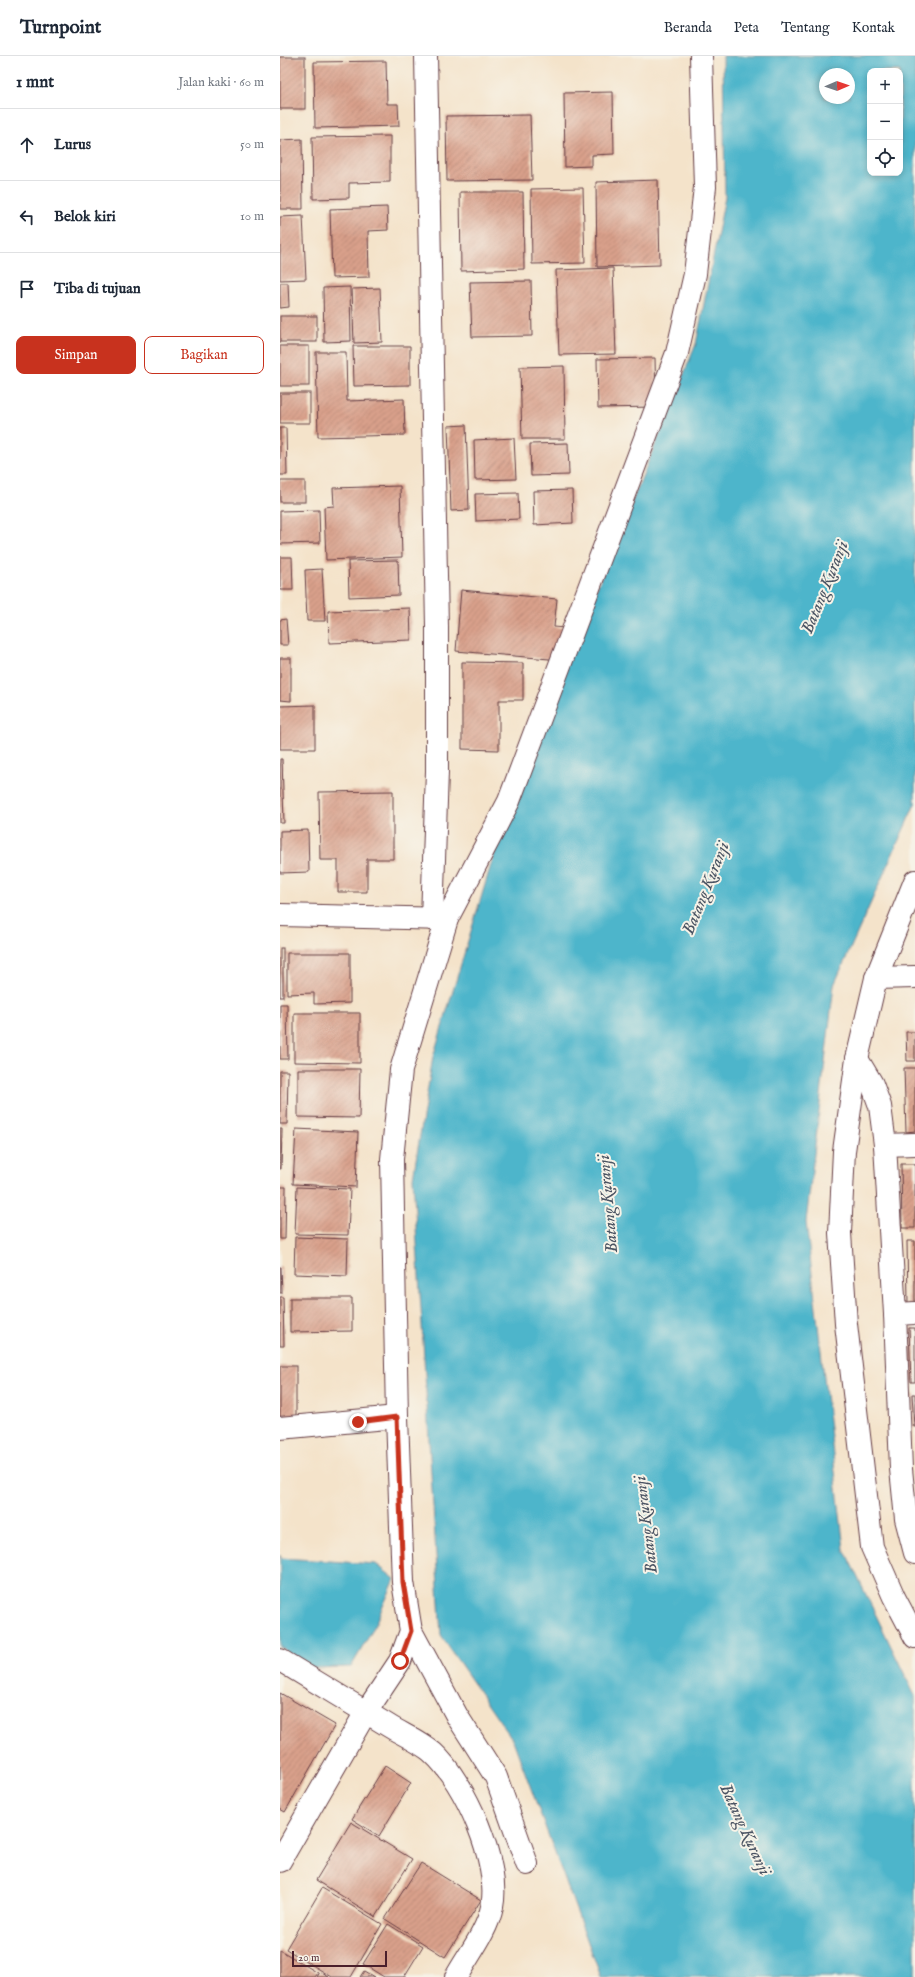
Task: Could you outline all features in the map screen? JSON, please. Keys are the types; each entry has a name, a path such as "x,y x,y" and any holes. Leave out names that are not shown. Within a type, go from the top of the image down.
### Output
{"street":[{"path":"426,56 437,627 439,919 400,1077 392,1159 397,1417 403,1582 411,1631 457,1716 496,1777 527,1864"},
{"path":"439,919 509,801 677,353 695,274 705,186 701,56"},
{"path":"915,881 876,978 857,1059 843,1166 840,1233 846,1324 872,1547 894,1597 915,1637"},
{"path":"280,915 439,919"},
{"path":"876,978 915,977"},
{"path":"857,1059 872,1084 880,1106 905,1314 908,1469 906,1519 915,1552"},
{"path":"885,1146 915,1144"},
{"path":"280,1428 397,1417"},
{"path":"280,1861 366,1712 400,1661 411,1631"},
{"path":"280,1660 433,1752 455,1782 474,1815 489,1858 493,1879 492,1907 487,1923 456,1977"}],"water":[{"name":"Batang Kuranji","path":"723,56 915,56 915,804 834,985 806,1222 844,1549 915,1696 915,1977 601,1977 513,1740 441,1636 413,1178 433,1057 509,805 696,344 725,197"},
{"path":"280,1555 281,1558 376,1564 395,1579 372,1631 351,1667 311,1668 280,1647"}],"building":[{"path":"280,57 305,57 305,109 280,109"},
{"path":"386,61 387,104 398,104 399,126 315,128 314,62"},
{"path":"613,92 614,154 592,155 592,166 565,167 564,93"},
{"path":"530,115 532,180 447,181 446,116"},
{"path":"390,136 390,182 349,183 349,198 313,199 312,137"},
{"path":"302,139 303,209 280,209 280,140"},
{"path":"658,180 660,265 597,267 596,182"},
{"path":"583,188 585,263 532,264 531,189"},
{"path":"460,192 523,192 524,269 461,271"},
{"path":"387,207 388,230 368,231 369,277 332,278 330,209"},
{"path":"303,216 306,279 280,280 280,217"},
{"path":"613,268 616,354 559,355 556,270"},
{"path":"531,281 532,336 472,337 470,282"},
{"path":"280,283 288,283 289,307 280,308"},
{"path":"350,287 351,341 324,342 323,288"},
{"path":"380,288 382,342 354,343 352,289"},
{"path":"280,316 317,316 317,342 280,342"},
{"path":"280,346 309,346 309,386 280,386"},
{"path":"353,346 410,346 410,385 354,386"},
{"path":"316,352 346,352 347,401 404,399 405,435 318,437"},
{"path":"655,358 656,407 598,408 597,359"},
{"path":"564,366 565,439 522,439 520,367"},
{"path":"280,393 310,393 310,423 280,423"},
{"path":"466,425 469,510 451,511 448,426"},
{"path":"280,428 286,428 287,475 280,475"},
{"path":"514,438 516,479 475,480 474,440"},
{"path":"568,443 569,475 531,476 530,444"},
{"path":"280,481 305,481 305,502 280,502"},
{"path":"400,486 402,557 326,560 324,507 334,506 333,488"},
{"path":"572,490 573,523 534,525 533,491"},
{"path":"518,493 519,519 476,521 475,494"},
{"path":"319,510 320,543 280,544 280,511"},
{"path":"280,557 292,557 293,590 280,590"},
{"path":"398,560 399,595 349,597 348,561"},
{"path":"322,569 325,621 307,621 305,570"},
{"path":"461,590 557,599 554,627 564,628 561,660 456,651"},
{"path":"410,608 411,640 329,643 328,611"},
{"path":"286,619 288,645 280,645 280,620"},
{"path":"280,658 291,658 291,701 280,700"},
{"path":"462,662 523,663 523,700 499,700 499,750 462,749"},
{"path":"315,705 315,749 280,749 280,706"},
{"path":"280,759 282,759 284,823 280,823"},
{"path":"393,791 393,859 367,859 367,892 338,892 338,860 320,860 319,792"},
{"path":"308,830 309,872 280,873 280,831"},
{"path":"280,948 283,948 283,997 280,997"},
{"path":"287,953 350,953 350,1003 314,1004 314,993 287,994"},
{"path":"280,1004 287,1004 288,1059 280,1059"},
{"path":"294,1013 360,1013 360,1063 294,1062"},
{"path":"906,1032 915,1032 915,1061 907,1061"},
{"path":"904,1068 915,1068 915,1131 906,1132"},
{"path":"298,1069 360,1069 359,1118 298,1117"},
{"path":"280,1071 288,1071 287,1124 280,1124"},
{"path":"280,1129 282,1129 281,1169 280,1169"},
{"path":"296,1129 358,1132 356,1187 293,1184"},
{"path":"901,1164 915,1164 915,1228 902,1228"},
{"path":"280,1187 286,1187 285,1239 280,1239"},
{"path":"297,1187 350,1189 348,1235 295,1234"},
{"path":"295,1237 348,1239 347,1276 294,1274"},
{"path":"907,1241 915,1241 915,1305 908,1305"},
{"path":"281,1267 282,1293 280,1293"},
{"path":"280,1297 283,1297 284,1346 280,1346"},
{"path":"290,1298 352,1298 352,1331 290,1332"},
{"path":"909,1328 915,1328 915,1382 911,1382"},
{"path":"280,1366 296,1366 296,1420 280,1420"},
{"path":"912,1394 915,1394 915,1427 914,1427"},
{"path":"280,1693 335,1725 285,1812 280,1809"},
{"path":"385,1766 411,1783 379,1836 352,1819"},
{"path":"351,1822 412,1859 376,1917 316,1880"},
{"path":"421,1863 481,1900 445,1957 385,1919"},
{"path":"322,1888 382,1924 351,1977 332,1977 286,1949"},
{"path":"388,1924 423,1946 404,1977 384,1977 363,1964"},
{"path":"280,1950 318,1973 315,1977 280,1977"},
{"path":"364,1971 374,1977 360,1977"},
{"path":"320,1972 329,1977 317,1977"}],"route":[{"path":"358,1422 397,1417 403,1582 411,1631 400,1661"}]}
